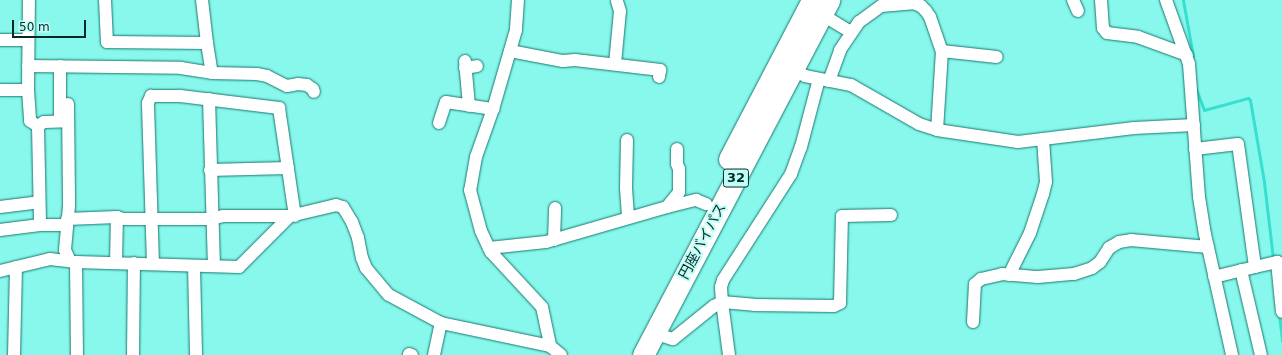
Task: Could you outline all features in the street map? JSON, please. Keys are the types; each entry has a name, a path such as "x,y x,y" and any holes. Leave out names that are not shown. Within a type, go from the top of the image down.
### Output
{"highway":[{"name":"円座バイパス","path":"643,355 792,69 820,5"},
{"name":"円座バイパス","path":"627,355 706,204 820,5"}],"street":[{"path":"29,0 28,90 30,121 38,126"},
{"path":"106,0 107,42 206,43"},
{"path":"202,0 206,43 212,73"},
{"path":"518,0 516,30 493,109 476,157 470,190 476,214 491,252 542,307 550,346"},
{"path":"1073,0 1078,11"},
{"path":"1101,0 1103,28 1107,33 1138,37 1187,55"},
{"path":"1166,0 1189,64 1199,197 1214,277 1232,355"},
{"path":"615,64 620,11 617,1"},
{"path":"729,355 722,302 721,287 723,280 791,174 824,80 840,50 859,22 881,6 912,2 921,6 930,17 942,51 937,130"},
{"path":"820,5 851,32"},
{"path":"0,40 28,40"},
{"path":"510,51 563,60 615,64 660,70 658,77"},
{"path":"942,51 997,57"},
{"path":"469,65 469,106"},
{"path":"28,66 181,68 212,73 267,76 287,86 298,84 307,85 313,89 314,92"},
{"path":"60,66 69,206 64,250 73,261 77,355"},
{"path":"792,69 805,76 851,85 919,124 937,130 1018,142 1134,128 1194,124"},
{"path":"0,90 28,90"},
{"path":"153,264 148,103 151,96 180,96 279,108 288,168 293,216"},
{"path":"209,99 211,219 214,266"},
{"path":"439,122 446,102 493,109"},
{"path":"64,121 68,104"},
{"path":"38,126 44,122 64,121"},
{"path":"38,126 40,225"},
{"path":"1009,275 1030,233 1046,182 1043,139"},
{"path":"627,140 626,188 628,217"},
{"path":"1195,149 1238,144 1255,266"},
{"path":"667,207 679,192 677,149"},
{"path":"210,170 288,168"},
{"path":"489,248 554,240 628,217 696,200 706,204"},
{"path":"0,207 39,202"},
{"path":"0,230 118,217 123,220 211,219 223,216 293,216 327,206 343,206 358,238 362,258 374,279 389,295 441,323 550,346 561,355"},
{"path":"554,240 555,208"},
{"path":"0,270 50,259 116,263 239,267 293,216"},
{"path":"654,333 674,339 714,306 722,302 754,306 834,306 840,303 842,216 891,216"},
{"path":"116,263 118,217"},
{"path":"974,322 975,284 981,279 1002,274 1038,277 1074,274 1092,268 1100,262 1109,248 1119,242 1132,240 1208,246"},
{"path":"133,355 134,263"},
{"path":"1214,277 1255,266 1279,263 1282,312"},
{"path":"194,266 196,355"},
{"path":"14,355 16,267"},
{"path":"1241,270 1262,355"},
{"path":"434,355 441,323"}],"waterway":[{"path":"1183,0 1193,56"},
{"path":"1196,89 1204,110 1248,98 1250,100 1264,182 1273,259"},
{"path":"1279,315 1282,341"}]}
